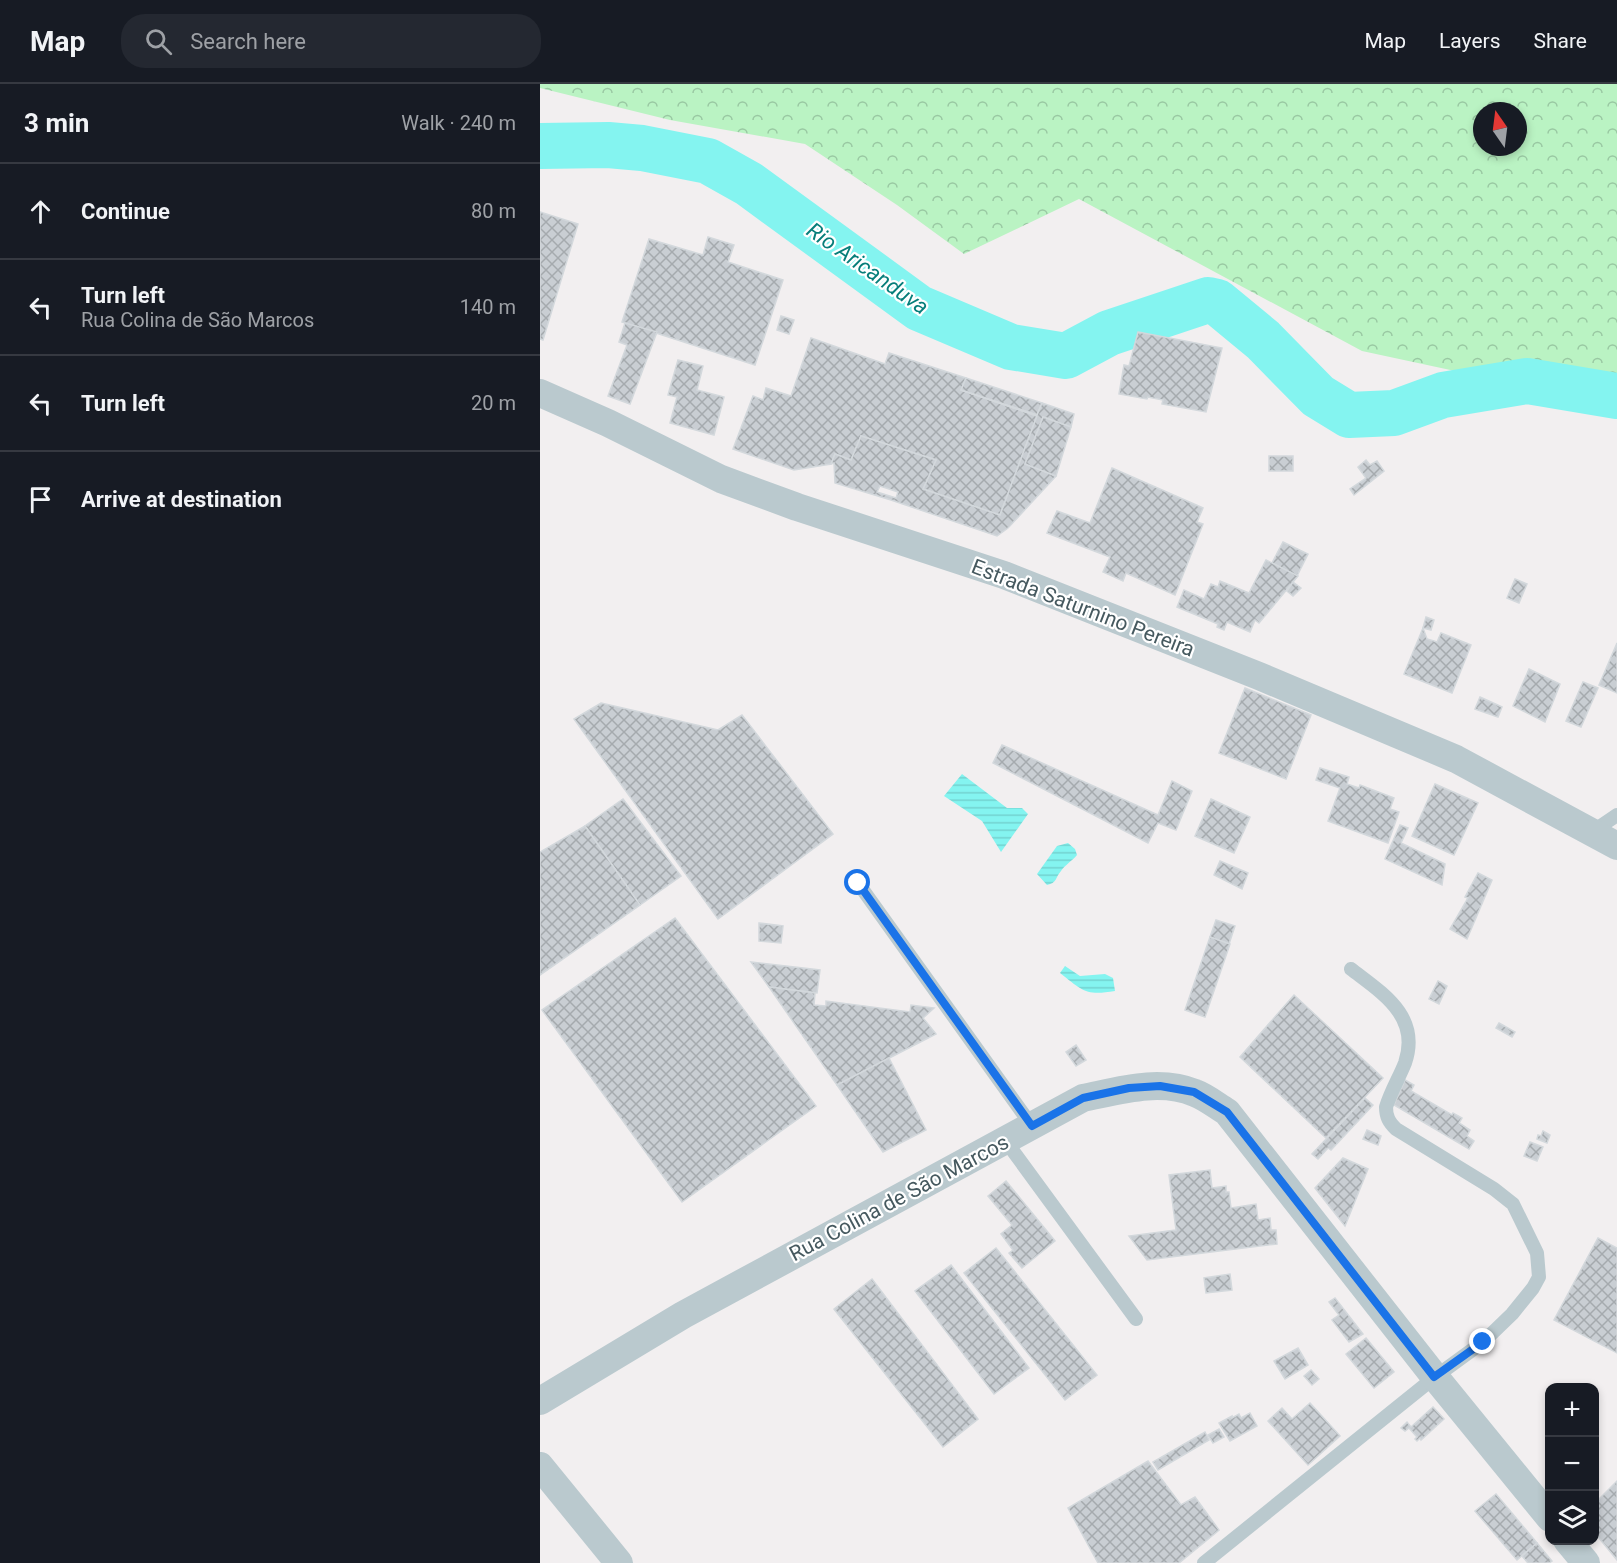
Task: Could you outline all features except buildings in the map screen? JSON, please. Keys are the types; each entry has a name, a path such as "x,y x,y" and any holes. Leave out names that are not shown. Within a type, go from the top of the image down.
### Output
{"street":[{"name":"Estrada Saturnino Pereira","path":"540,393 608,423 721,479 797,507 1004,575 1259,676 1456,759 1617,846"},
{"name":"Rua Colina de São Marcos","path":"540,1401 683,1315 1083,1098 1129,1088 1160,1086 1194,1092 1227,1112 1434,1377 1545,1512"},
{"path":"540,1466 619,1563"}],"lane":[{"path":"1592,832 1617,815"},
{"path":"858,883 1032,1126"},
{"path":"1204,1563 1434,1377 1483,1342 1512,1314 1539,1277 1538,1253 1513,1204 1494,1189 1396,1129 1389,1122 1386,1107 1405,1062 1407,1028 1400,1011 1391,1000 1351,969"},
{"path":"1005,1140 1136,1319"}],"green space":[{"path":"540,84 1617,84 1617,406 1362,351 1079,199 964,254 897,205 805,144 670,120 540,88"}],"water":[{"path":"962,774 1007,808 1022,808 1028,814 1001,852 982,821 944,796"},
{"path":"1068,843 1075,849 1077,855 1054,882 1047,885 1037,874 1057,846"},
{"path":"1065,966 1080,976 1105,974 1113,978 1115,991 1097,993 1085,991 1060,973"}],"waterway":[{"name":"Rio Aricanduva","path":"540,146 608,145 642,148 708,161 749,184 919,308 1011,347 1066,356 1109,333 1208,300 1217,302 1263,340 1318,396 1349,415 1394,413 1443,395 1527,381 1617,396"}],"route":[{"path":"858,883 1032,1126 1083,1098 1129,1088 1160,1086 1194,1092 1227,1112 1434,1377 1483,1342"}]}
